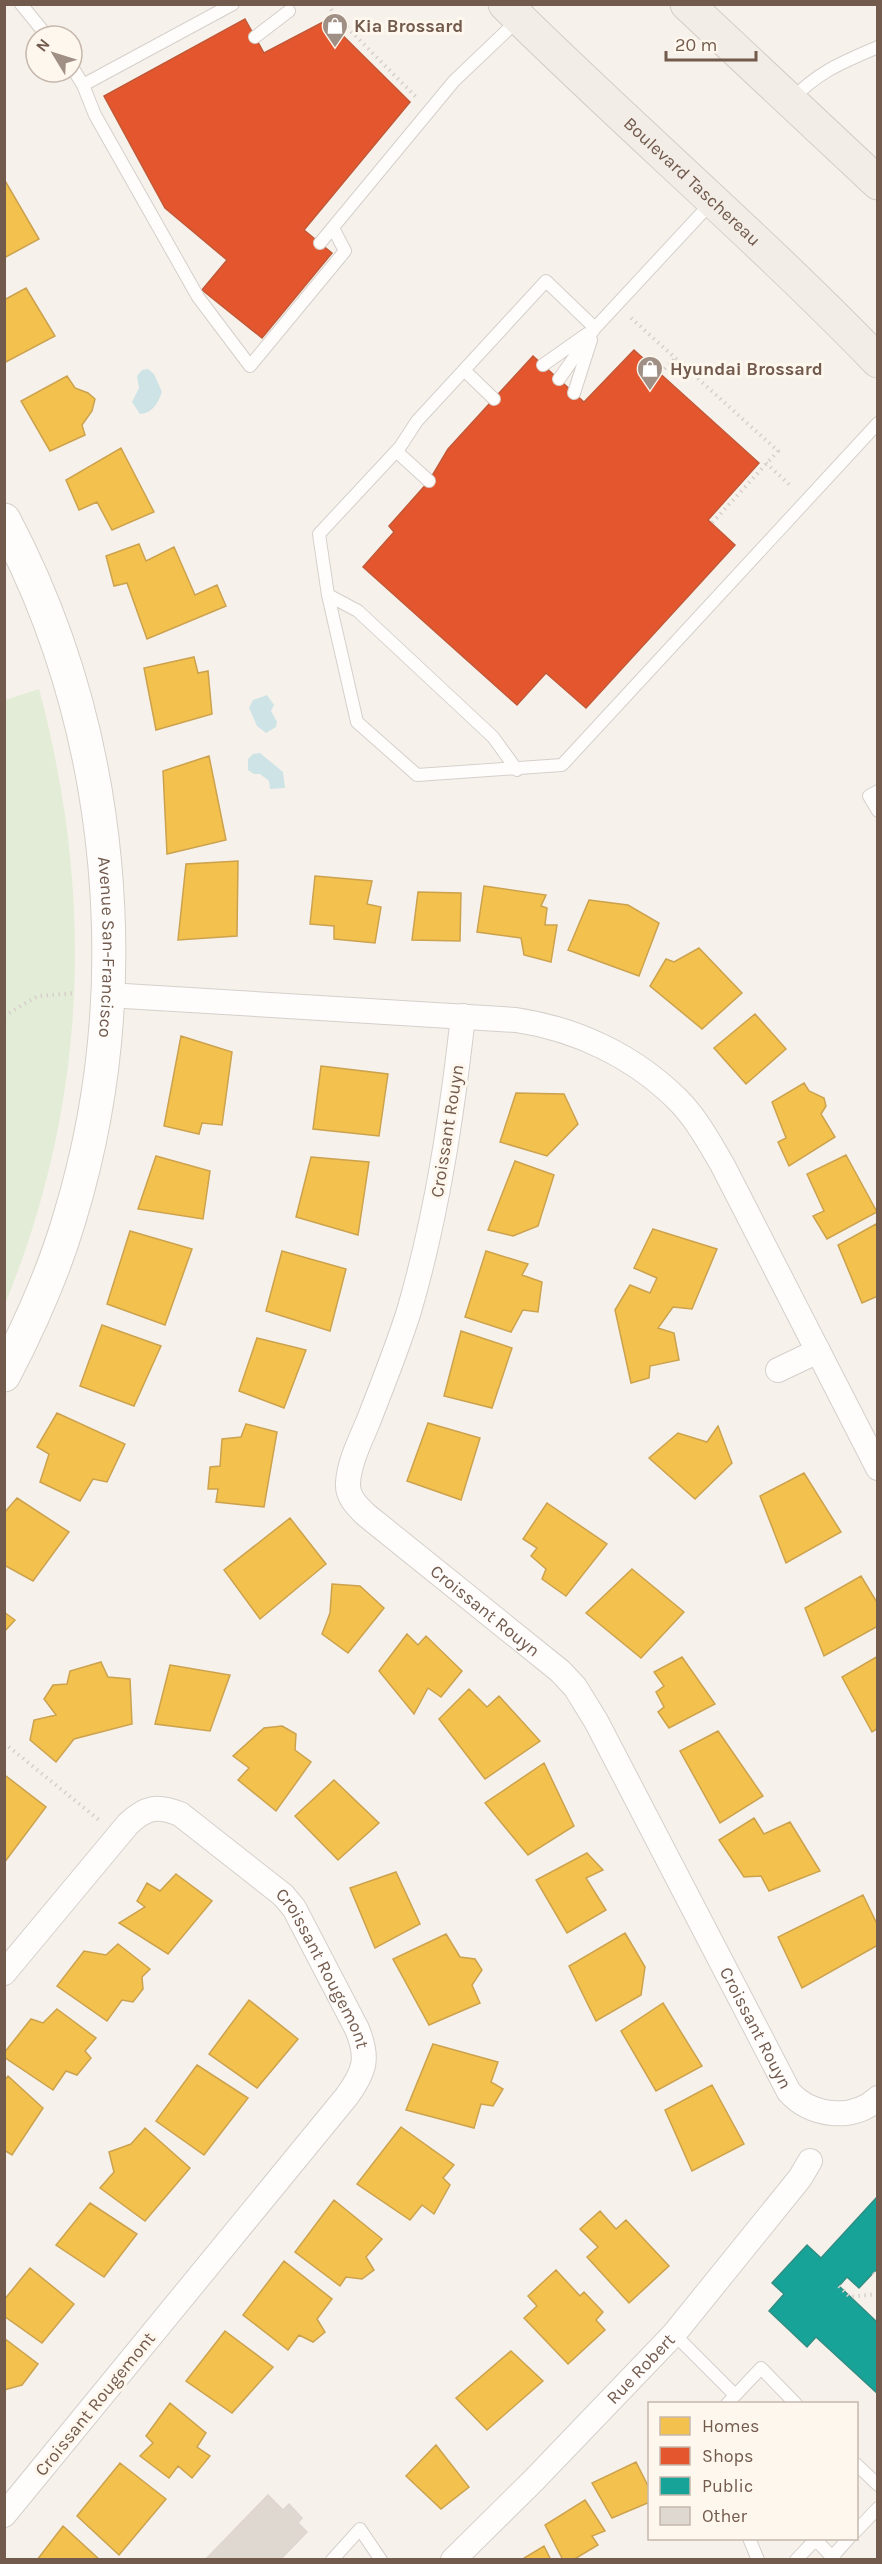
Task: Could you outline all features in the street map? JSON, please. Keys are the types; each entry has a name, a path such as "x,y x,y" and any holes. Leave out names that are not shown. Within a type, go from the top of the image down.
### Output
{"main road":[{"path":"687,4 878,183"},
{"name":"Boulevard Taschereau","path":"512,12 713,201 878,361"}],"street":[{"name":"Avenue San-Francisco","path":"4,520 32,577 49,620 81,721 94,786 105,873 109,942 94,994 100,1074 79,1186 69,1222 39,1304 4,1375"},
{"path":"94,994 516,1020 545,1024 570,1032 628,1060 679,1100 722,1164 878,1468"},
{"name":"Croissant Rouyn","path":"463,1016 451,1107 426,1249 399,1341 353,1460 348,1484 349,1494 364,1514 543,1657 575,1687 596,1721 789,2092 805,2106 820,2112 860,2109 878,2098"},
{"path":"778,1370 818,1351"},
{"name":"Croissant Rougemont","path":"4,1973 128,1824 140,1813 151,1808 167,1809 180,1814 282,1895 294,1908 357,2029 363,2044 365,2059 362,2072 347,2096 4,2515"},
{"name":"Rue Robert","path":"453,2559 533,2481 674,2334 800,2178 810,2161"}],"lane":[{"path":"21,4 37,24"},
{"path":"233,4 83,85 95,115 198,297 250,366 345,251 333,228"},
{"path":"255,37 288,8 302,4"},
{"path":"320,243 512,12"},
{"path":"790,101 805,85 825,70 878,47"},
{"path":"559,379 595,328 713,201"},
{"path":"595,328 546,281 417,421 396,451 319,534 328,595 357,722 417,775 517,770 562,765 878,423"},
{"path":"543,365 595,328"},
{"path":"574,393 595,328"},
{"path":"464,370 494,399"},
{"path":"396,451 429,481"},
{"path":"328,595 358,611 409,658 493,737 517,770"},
{"path":"878,791 869,796 878,811"},
{"path":"674,2334 731,2399 761,2368 795,2402"},
{"path":"858,2466 878,2485"},
{"path":"858,2529 878,2508"},
{"path":"332,2559 360,2529 381,2559"},
{"path":"750,2540 758,2559"},
{"path":"796,2559 813,2540"},
{"path":"815,2540 833,2558 847,2540"}],"path":[{"path":"328,4 347,28 419,100"},
{"path":"343,34 347,28"},
{"path":"633,320 778,451 712,523"},
{"path":"660,374 676,358"},
{"path":"766,463 807,500"},
{"path":"4,1016 38,996 94,994"},
{"path":"4,1743 99,1821"},
{"path":"873,2273 878,2277"},
{"path":"839,2286 850,2296 878,2294"}],"green space":[{"path":"39,689 57,767 69,845 74,923 74,1000 67,1077 53,1153 32,1229 5,1304 5,700"}],"shaded area":[{"path":"148,369 154,374 162,392 154,407 140,414 132,402 139,388 137,376 142,370"},
{"path":"267,695 274,705 271,711 277,722 276,727 266,733 257,726 249,708 253,700"},
{"path":"260,753 283,772 285,788 270,789 269,781 260,774 254,774 248,770 248,759 253,754"}],"building: Homes":[{"path":"4,179 39,239 4,258"},
{"path":"26,288 55,336 4,363 4,300"},
{"path":"67,376 75,388 88,393 95,399 92,411 82,425 85,435 50,451 21,401"},
{"path":"121,448 154,512 112,530 97,502 79,510 66,480"},
{"path":"139,544 146,561 174,547 195,595 217,585 226,606 147,639 127,583 114,586 106,556"},
{"path":"194,657 198,673 208,671 212,714 156,730 144,668"},
{"path":"209,756 226,840 167,854 163,771"},
{"path":"238,861 237,936 178,940 186,864"},
{"path":"315,876 372,881 367,904 381,907 375,943 334,939 334,926 310,924"},
{"path":"484,886 546,895 541,906 547,908 545,925 557,925 551,962 524,955 521,938 477,932"},
{"path":"418,892 461,893 460,941 412,940"},
{"path":"589,900 628,905 659,923 639,976 568,950"},
{"path":"699,948 742,993 702,1029 650,986 666,959 674,962"},
{"path":"755,1014 786,1049 746,1084 714,1048"},
{"path":"181,1036 232,1052 222,1125 202,1123 199,1134 164,1126"},
{"path":"321,1066 388,1074 379,1136 313,1129"},
{"path":"804,1083 809,1091 824,1098 826,1106 821,1114 835,1137 789,1166 778,1142 786,1138 772,1102"},
{"path":"516,1093 564,1094 578,1124 547,1156 500,1142"},
{"path":"846,1155 877,1212 827,1239 813,1216 824,1211 807,1174"},
{"path":"156,1156 210,1171 203,1219 138,1209"},
{"path":"311,1157 369,1162 358,1235 296,1217"},
{"path":"515,1161 554,1175 538,1226 513,1236 488,1230"},
{"path":"876,1224 878,1227 878,1296 862,1303 838,1245"},
{"path":"653,1229 717,1249 692,1309 673,1307 658,1328 674,1333 679,1360 650,1366 649,1378 631,1383 615,1310 630,1285 650,1293 657,1278 634,1268"},
{"path":"130,1231 192,1249 165,1325 107,1304"},
{"path":"282,1251 346,1269 330,1331 266,1311"},
{"path":"486,1251 528,1264 522,1275 542,1282 538,1312 523,1310 511,1332 465,1317"},
{"path":"102,1325 161,1346 134,1406 80,1386"},
{"path":"461,1331 512,1348 492,1408 444,1396"},
{"path":"257,1338 306,1350 284,1408 239,1391"},
{"path":"57,1413 125,1444 107,1482 93,1479 80,1501 40,1482 49,1454 37,1447"},
{"path":"428,1423 480,1438 461,1500 407,1481"},
{"path":"246,1424 277,1432 264,1507 216,1502 218,1489 208,1489 210,1467 220,1466 222,1439 241,1437"},
{"path":"718,1426 732,1463 695,1499 649,1458 678,1433 707,1442"},
{"path":"804,1473 841,1532 786,1563 760,1496"},
{"path":"17,1498 69,1532 33,1581 4,1565 4,1513"},
{"path":"547,1503 607,1544 566,1596 542,1579 546,1569 531,1556 537,1548 523,1539"},
{"path":"290,1518 326,1564 260,1619 224,1570"},
{"path":"632,1569 684,1612 641,1658 586,1613"},
{"path":"861,1576 878,1604 878,1626 824,1656 805,1608"},
{"path":"332,1584 360,1586 384,1608 348,1653 322,1634 330,1613"},
{"path":"4,1612 15,1620 4,1632"},
{"path":"407,1634 418,1645 426,1636 462,1671 441,1697 428,1688 414,1714 379,1671"},
{"path":"878,1656 878,1728 872,1732 842,1677"},
{"path":"682,1657 715,1704 669,1728 658,1712 664,1707 656,1692 664,1686 654,1672"},
{"path":"101,1662 108,1677 130,1679 132,1724 74,1739 56,1762 30,1740 34,1720 56,1715 44,1699 53,1685 67,1684 70,1671"},
{"path":"170,1665 230,1675 210,1731 155,1724"},
{"path":"469,1689 487,1707 499,1696 540,1741 485,1779 439,1719"},
{"path":"282,1726 296,1734 295,1750 311,1762 276,1811 238,1780 249,1768 233,1756 264,1728"},
{"path":"718,1731 763,1796 720,1823 680,1751"},
{"path":"544,1763 574,1826 528,1855 485,1803"},
{"path":"6,1776 46,1807 4,1863 4,1778"},
{"path":"334,1780 379,1823 338,1860 295,1816"},
{"path":"754,1818 764,1834 790,1822 820,1871 769,1891 761,1876 744,1877 719,1840"},
{"path":"587,1853 603,1870 586,1878 606,1910 567,1933 536,1880"},
{"path":"396,1872 420,1924 375,1948 350,1888"},
{"path":"176,1874 212,1901 168,1954 119,1923 145,1907 137,1901 147,1883 160,1891"},
{"path":"863,1895 878,1926 878,1945 802,1988 778,1937"},
{"path":"625,1933 645,1967 641,1995 596,2021 569,1966"},
{"path":"446,1934 460,1957 475,1959 482,1970 472,1985 480,2003 429,2025 393,1959"},
{"path":"118,1944 150,1969 142,1977 143,1989 133,2002 122,2000 107,2021 57,1986 84,1951 106,1955"},
{"path":"249,2000 298,2039 257,2088 209,2054"},
{"path":"663,2003 702,2066 656,2091 621,2031"},
{"path":"57,2009 96,2038 85,2051 91,2058 77,2075 66,2071 53,2090 4,2057 4,2053 31,2019 43,2023"},
{"path":"433,2044 498,2062 491,2082 503,2089 493,2106 481,2104 474,2128 406,2110"},
{"path":"197,2065 248,2098 204,2155 156,2121"},
{"path":"8,2076 43,2108 12,2155 4,2150 4,2081"},
{"path":"712,2085 744,2144 692,2171 665,2110"},
{"path":"401,2127 454,2165 443,2178 450,2185 434,2214 422,2205 410,2220 357,2184"},
{"path":"145,2128 190,2168 145,2221 100,2188 114,2172 109,2152 131,2144"},
{"path":"334,2200 382,2239 366,2257 374,2270 362,2279 346,2277 340,2286 295,2252"},
{"path":"90,2203 137,2234 104,2277 56,2245"},
{"path":"600,2211 616,2229 626,2220 669,2266 629,2303 587,2257 598,2247 580,2229"},
{"path":"284,2261 332,2299 317,2319 325,2332 313,2342 299,2335 288,2350 243,2315"},
{"path":"30,2268 74,2304 42,2343 4,2316 4,2300"},
{"path":"556,2270 580,2296 584,2292 603,2312 596,2320 605,2330 568,2364 524,2318 537,2306 528,2296"},
{"path":"225,2331 273,2367 232,2413 186,2381"},
{"path":"4,2338 38,2364 22,2385 4,2390"},
{"path":"511,2351 543,2381 487,2430 456,2398"},
{"path":"170,2403 206,2433 197,2447 210,2456 192,2478 178,2466 169,2478 140,2456 153,2443 146,2436"},
{"path":"436,2445 469,2487 441,2509 406,2476"},
{"path":"636,2462 648,2486 648,2503 612,2518 592,2483"},
{"path":"120,2463 166,2499 119,2555 77,2516"},
{"path":"585,2500 605,2531 592,2536 598,2545 573,2560 563,2560 545,2525"},
{"path":"63,2526 100,2560 37,2560"},
{"path":"544,2546 551,2560 522,2560 524,2558"}],"building: Shops":[{"path":"245,19 264,53 327,20 410,102 304,230 332,253 262,338 202,290 227,260 165,208 104,96"},
{"path":"634,350 759,463 708,520 735,545 586,708 546,673 517,705 363,567 394,532 389,526 429,481 448,449 533,356 584,402"}],"building: Public":[{"path":"878,2196 878,2268 859,2288 847,2277 839,2286 878,2323 878,2394 816,2337 807,2347 769,2311 784,2294 772,2283 807,2245 821,2258"}],"building: Other":[{"path":"268,2495 283,2510 289,2504 302,2518 298,2523 307,2532 280,2560 205,2560"}],"place":[{"name":"Kia Brossard","path":"335,49"},
{"name":"Hyundai Brossard","path":"650,392"}]}
